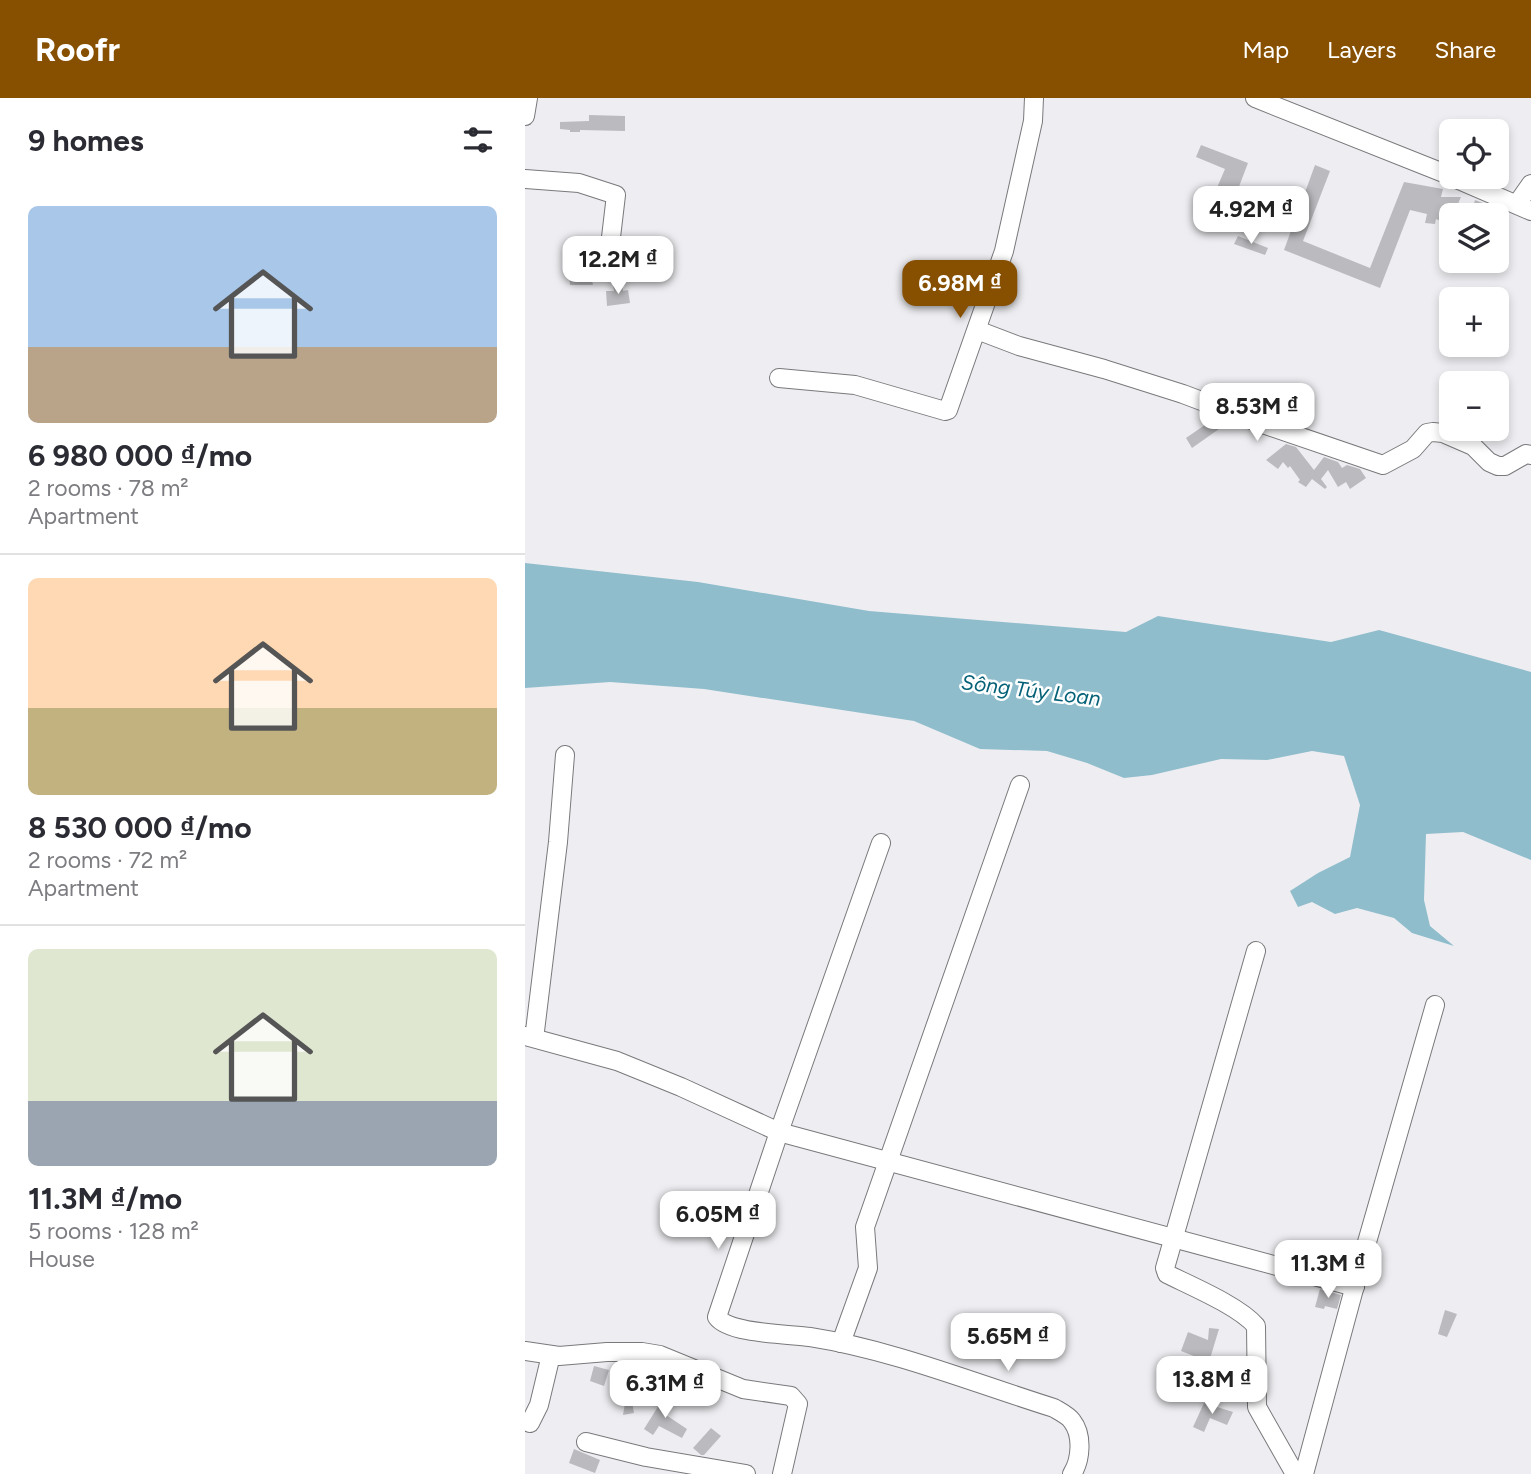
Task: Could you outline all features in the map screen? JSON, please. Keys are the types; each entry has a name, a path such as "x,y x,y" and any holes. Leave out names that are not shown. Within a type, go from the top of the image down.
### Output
{"street":[{"path":"525,116 528,98"},
{"path":"779,378 855,385 945,411 950,407 1004,251 1033,121 1034,98"},
{"path":"1258,98 1439,171"},
{"path":"525,179 579,183 616,195 609,254 611,264"},
{"path":"1482,189 1524,207 1531,184"},
{"path":"977,330 1019,346 1183,394 1383,465 1413,449 1427,433 1433,432 1443,433 1473,446 1489,462 1498,466 1504,466 1526,454 1531,455"},
{"path":"528,1037 535,1031 557,855 565,755"},
{"path":"841,1343 866,1278 866,1227 1020,785"},
{"path":"881,843 716,1315 724,1324 841,1343 1054,1408 1072,1421 1080,1442 1076,1467 1072,1474"},
{"path":"1256,951 1165,1268 1167,1274 1186,1282 1256,1326 1254,1354 1257,1407 1296,1474"},
{"path":"1304,1474 1435,1005"},
{"path":"528,1037 617,1061 779,1132 1355,1287"},
{"path":"525,1351 551,1355 642,1352 660,1355 743,1389 791,1396 798,1404 782,1474"},
{"path":"530,1423 539,1405 551,1355"},
{"path":"586,1442 646,1457 746,1474"},
{"path":"639,1474 646,1457"}],"water":[{"name":"Sông Túy Loan","path":"525,563 698,582 869,611 1126,632 1158,616 1331,642 1379,630 1531,672 1531,860 1463,832 1426,834 1424,900 1430,926 1454,946 1412,933 1394,918 1357,908 1335,914 1312,902 1298,907 1290,891 1350,857 1360,805 1344,756 1312,751 1267,760 1221,759 1152,775 1124,778 1047,751 980,749 914,721 704,689 610,682 525,688"}],"building":[{"path":"589,115 625,116 625,131 570,132 560,129 560,122 589,121"},
{"path":"1201,145 1248,163 1235,197 1216,190 1225,169 1196,157"},
{"path":"1315,165 1330,171 1303,241 1370,268 1404,182 1443,189 1441,197 1461,197 1458,203 1439,203 1439,220 1436,219 1435,224 1425,223 1427,214 1410,210 1380,288 1284,250"},
{"path":"1238,236 1268,248 1265,255 1234,244"},
{"path":"589,266 593,285 570,285 569,274 574,274 573,270"},
{"path":"622,285 623,291 628,290 630,303 607,306 606,291 614,291 613,286"},
{"path":"1212,420 1219,429 1192,448 1186,438"},
{"path":"1286,444 1296,447 1314,470 1324,457 1338,462 1342,468 1347,465 1360,469 1366,478 1350,489 1346,482 1338,487 1328,470 1321,479 1327,487 1325,489 1312,479 1306,487 1298,482 1300,480 1290,466 1288,468 1283,462 1278,469 1266,460"},
{"path":"1320,1289 1341,1295 1337,1309 1315,1307"},
{"path":"1445,1310 1457,1314 1447,1337 1438,1334"},
{"path":"1209,1328 1219,1329 1209,1362 1181,1351 1188,1332 1208,1340"},
{"path":"646,1364 655,1366 647,1405 632,1402 634,1413 623,1415 628,1385 629,1388 640,1390"},
{"path":"594,1366 609,1370 604,1386 590,1381"},
{"path":"664,1397 674,1402 666,1415 687,1429 682,1438 659,1426 653,1435 644,1429"},
{"path":"1204,1403 1233,1412 1227,1425 1210,1418 1204,1432 1193,1427"},
{"path":"711,1428 721,1436 701,1455 693,1448"},
{"path":"574,1449 600,1460 595,1473 569,1463"}]}
